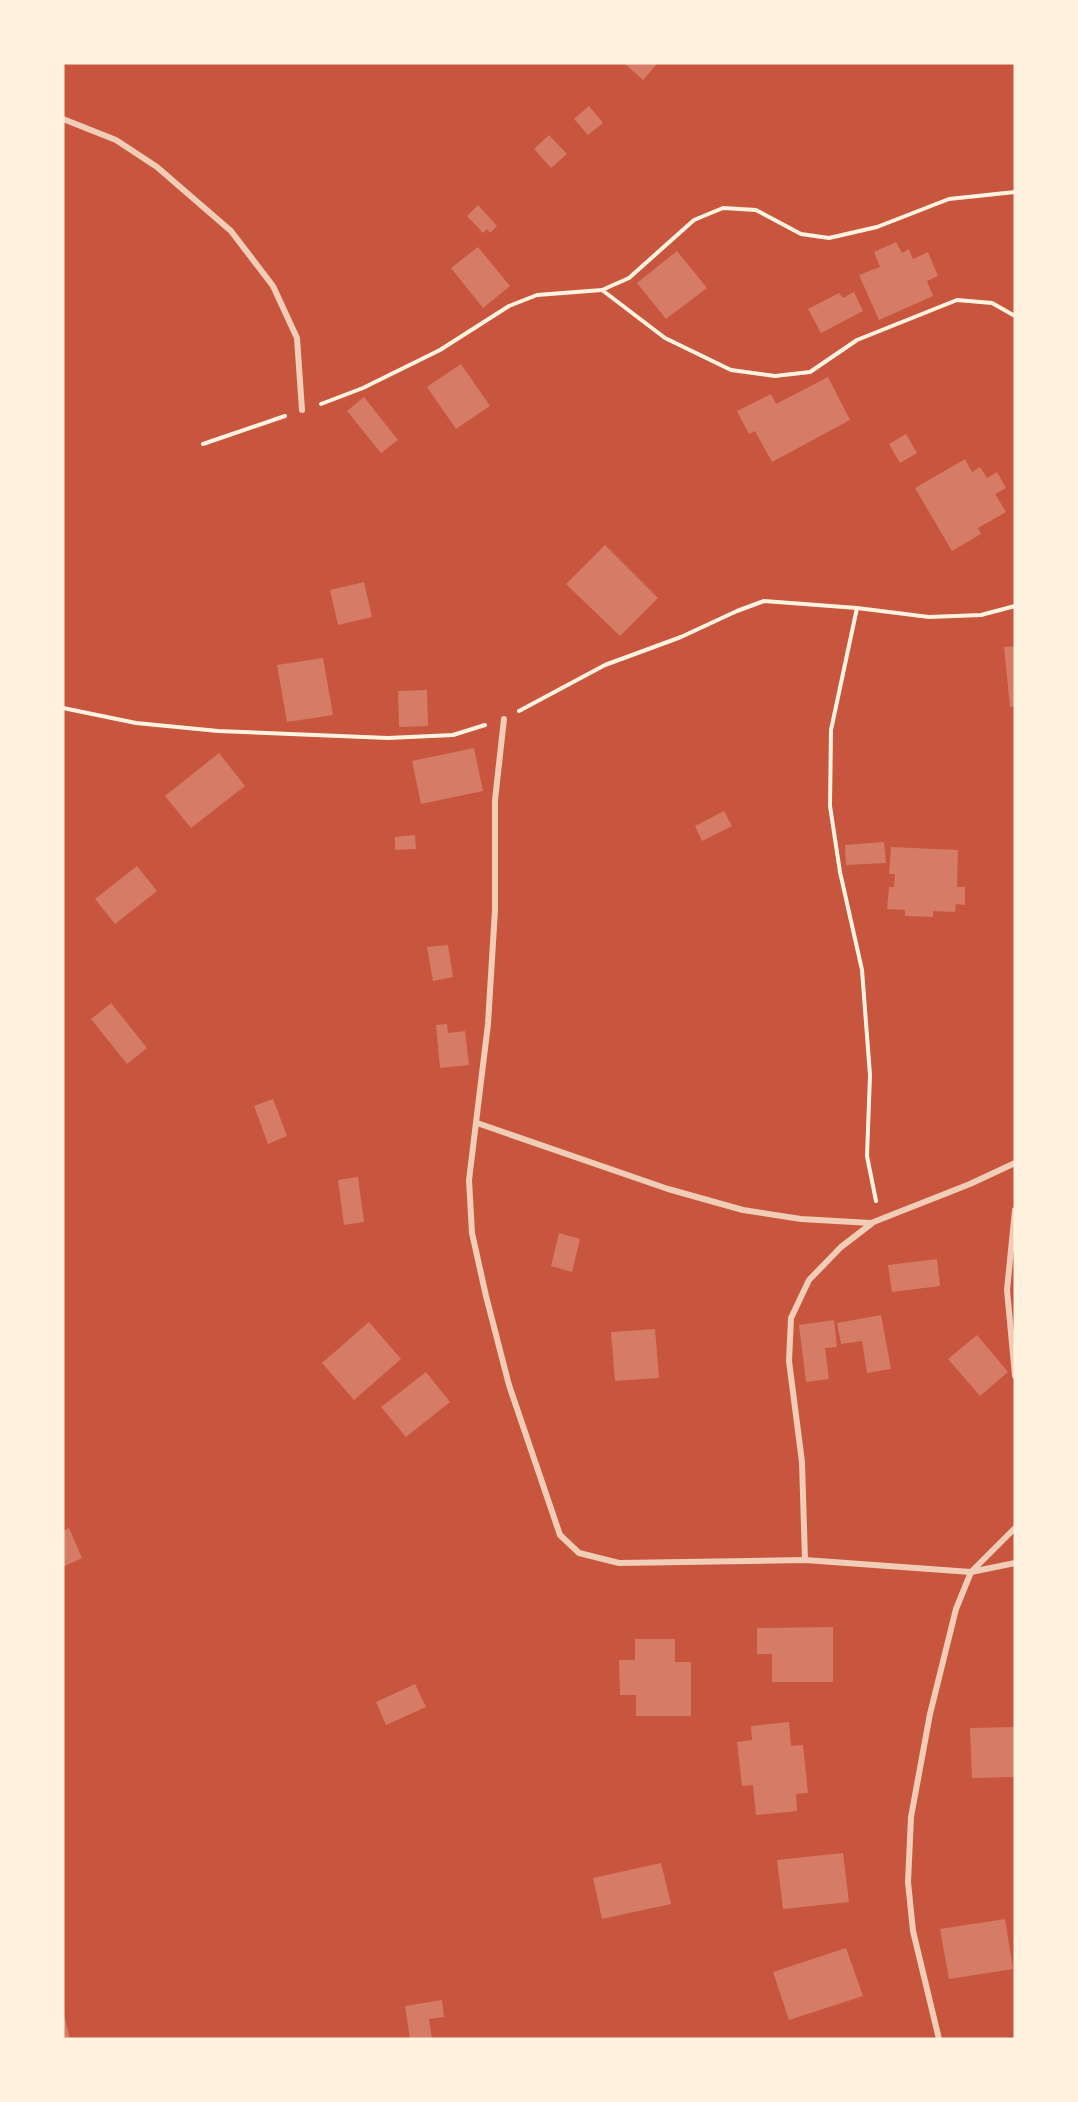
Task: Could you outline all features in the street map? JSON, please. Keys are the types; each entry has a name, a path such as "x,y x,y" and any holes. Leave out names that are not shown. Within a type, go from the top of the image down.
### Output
{"street":[{"path":"63,119 124,145 157,167 231,231 273,286 297,338 302,410"},
{"path":"504,719 495,800 495,910 488,1024 469,1180 472,1233 509,1385 560,1535 579,1553 619,1563 805,1560 971,1572 1015,1563"},
{"path":"477,1123 668,1189 744,1210 801,1219 871,1223"},
{"path":"805,1560 802,1462 789,1361 791,1318 809,1280 841,1246 871,1223 970,1184 1015,1162"},
{"path":"1015,1210 1007,1290 1015,1376"},
{"path":"939,2039 913,1931 908,1882 911,1816 944,1652 956,1609 971,1572 1015,1528"}],"path":[{"path":"203,444 363,388 431,354 509,306 537,296 602,290 629,278 694,220 723,208 756,210 801,234 829,238 877,226 949,199 1015,192"},
{"path":"602,290 665,338 731,370 775,376 810,372 857,339 957,300 992,303 1015,316"},
{"path":"63,708 136,723 206,730 388,738 453,735 504,719 605,664 681,637 764,601 857,608 928,618 981,615 1015,606"},
{"path":"857,608 831,730 830,806 840,872 862,970 870,1075 867,1156 880,1220"}],"building":[{"path":"624,63 658,63 643,80"},
{"path":"589,106 603,123 588,135 574,119"},
{"path":"549,135 567,154 551,168 534,149"},
{"path":"478,205 497,226 490,233 487,229 483,233 467,216"},
{"path":"896,242 902,253 909,249 913,259 928,252 938,276 927,281 933,296 879,320 859,275 880,267 874,252"},
{"path":"478,247 510,286 483,308 451,268"},
{"path":"677,251 707,288 666,319 637,283"},
{"path":"854,292 863,311 821,333 808,309 839,293 843,298"},
{"path":"461,364 490,406 456,429 427,387"},
{"path":"828,377 850,420 772,462 755,431 749,434 737,411 771,394 776,404"},
{"path":"364,397 398,440 381,453 347,411"},
{"path":"906,434 917,453 900,463 889,444"},
{"path":"965,459 972,472 980,467 987,478 997,472 1006,488 995,494 1006,512 978,528 981,534 952,551 915,488"},
{"path":"605,545 658,598 620,636 566,584"},
{"path":"364,582 372,617 338,625 330,590"},
{"path":"1015,646 1015,706 1010,707 1004,647"},
{"path":"323,658 333,715 287,722 277,665"},
{"path":"427,690 428,726 399,727 398,691"},
{"path":"474,748 483,791 421,804 412,761"},
{"path":"219,753 245,786 191,828 165,796"},
{"path":"724,811 732,826 702,841 695,826"},
{"path":"415,835 416,849 395,850 395,837"},
{"path":"884,842 886,863 846,865 845,845"},
{"path":"891,847 958,850 957,887 965,887 965,905 956,904 955,912 933,911 933,917 905,916 905,910 887,909 889,887 894,887 895,874 889,874"},
{"path":"137,866 157,891 115,924 95,899"},
{"path":"448,945 453,977 433,981 427,947"},
{"path":"111,1003 147,1048 127,1064 91,1019"},
{"path":"447,1024 448,1033 465,1031 469,1065 440,1068 436,1025"},
{"path":"273,1099 287,1136 268,1144 254,1106"},
{"path":"358,1177 364,1222 344,1225 338,1180"},
{"path":"559,1233 580,1239 572,1272 551,1266"},
{"path":"937,1259 940,1286 892,1292 888,1265"},
{"path":"881,1315 891,1369 867,1373 862,1341 841,1344 837,1323"},
{"path":"834,1320 837,1347 825,1348 829,1379 806,1382 799,1325"},
{"path":"369,1322 401,1359 354,1400 322,1363"},
{"path":"655,1329 659,1378 615,1381 611,1332"},
{"path":"977,1335 1008,1372 980,1396 948,1359"},
{"path":"426,1372 450,1402 406,1437 381,1407"},
{"path":"69,1528 82,1558 63,1567 63,1531"},
{"path":"833,1627 833,1682 772,1682 772,1654 757,1654 757,1628"},
{"path":"635,1639 675,1639 675,1662 691,1662 691,1716 636,1716 636,1695 620,1695 619,1660 635,1660"},
{"path":"415,1684 426,1707 386,1725 376,1702"},
{"path":"789,1722 791,1746 803,1745 808,1793 796,1794 797,1811 756,1815 753,1785 742,1786 737,1742 752,1740 751,1726"},
{"path":"1015,1727 1015,1777 972,1778 970,1728"},
{"path":"843,1853 849,1902 783,1909 777,1860"},
{"path":"661,1863 671,1904 602,1919 593,1878"},
{"path":"1005,1919 1013,1969 949,1979 940,1929"},
{"path":"846,1948 863,1996 789,2020 773,1972"},
{"path":"442,2000 444,2017 429,2019 432,2039 410,2039 405,2006"},
{"path":"64,2014 70,2039 63,2039"}]}
